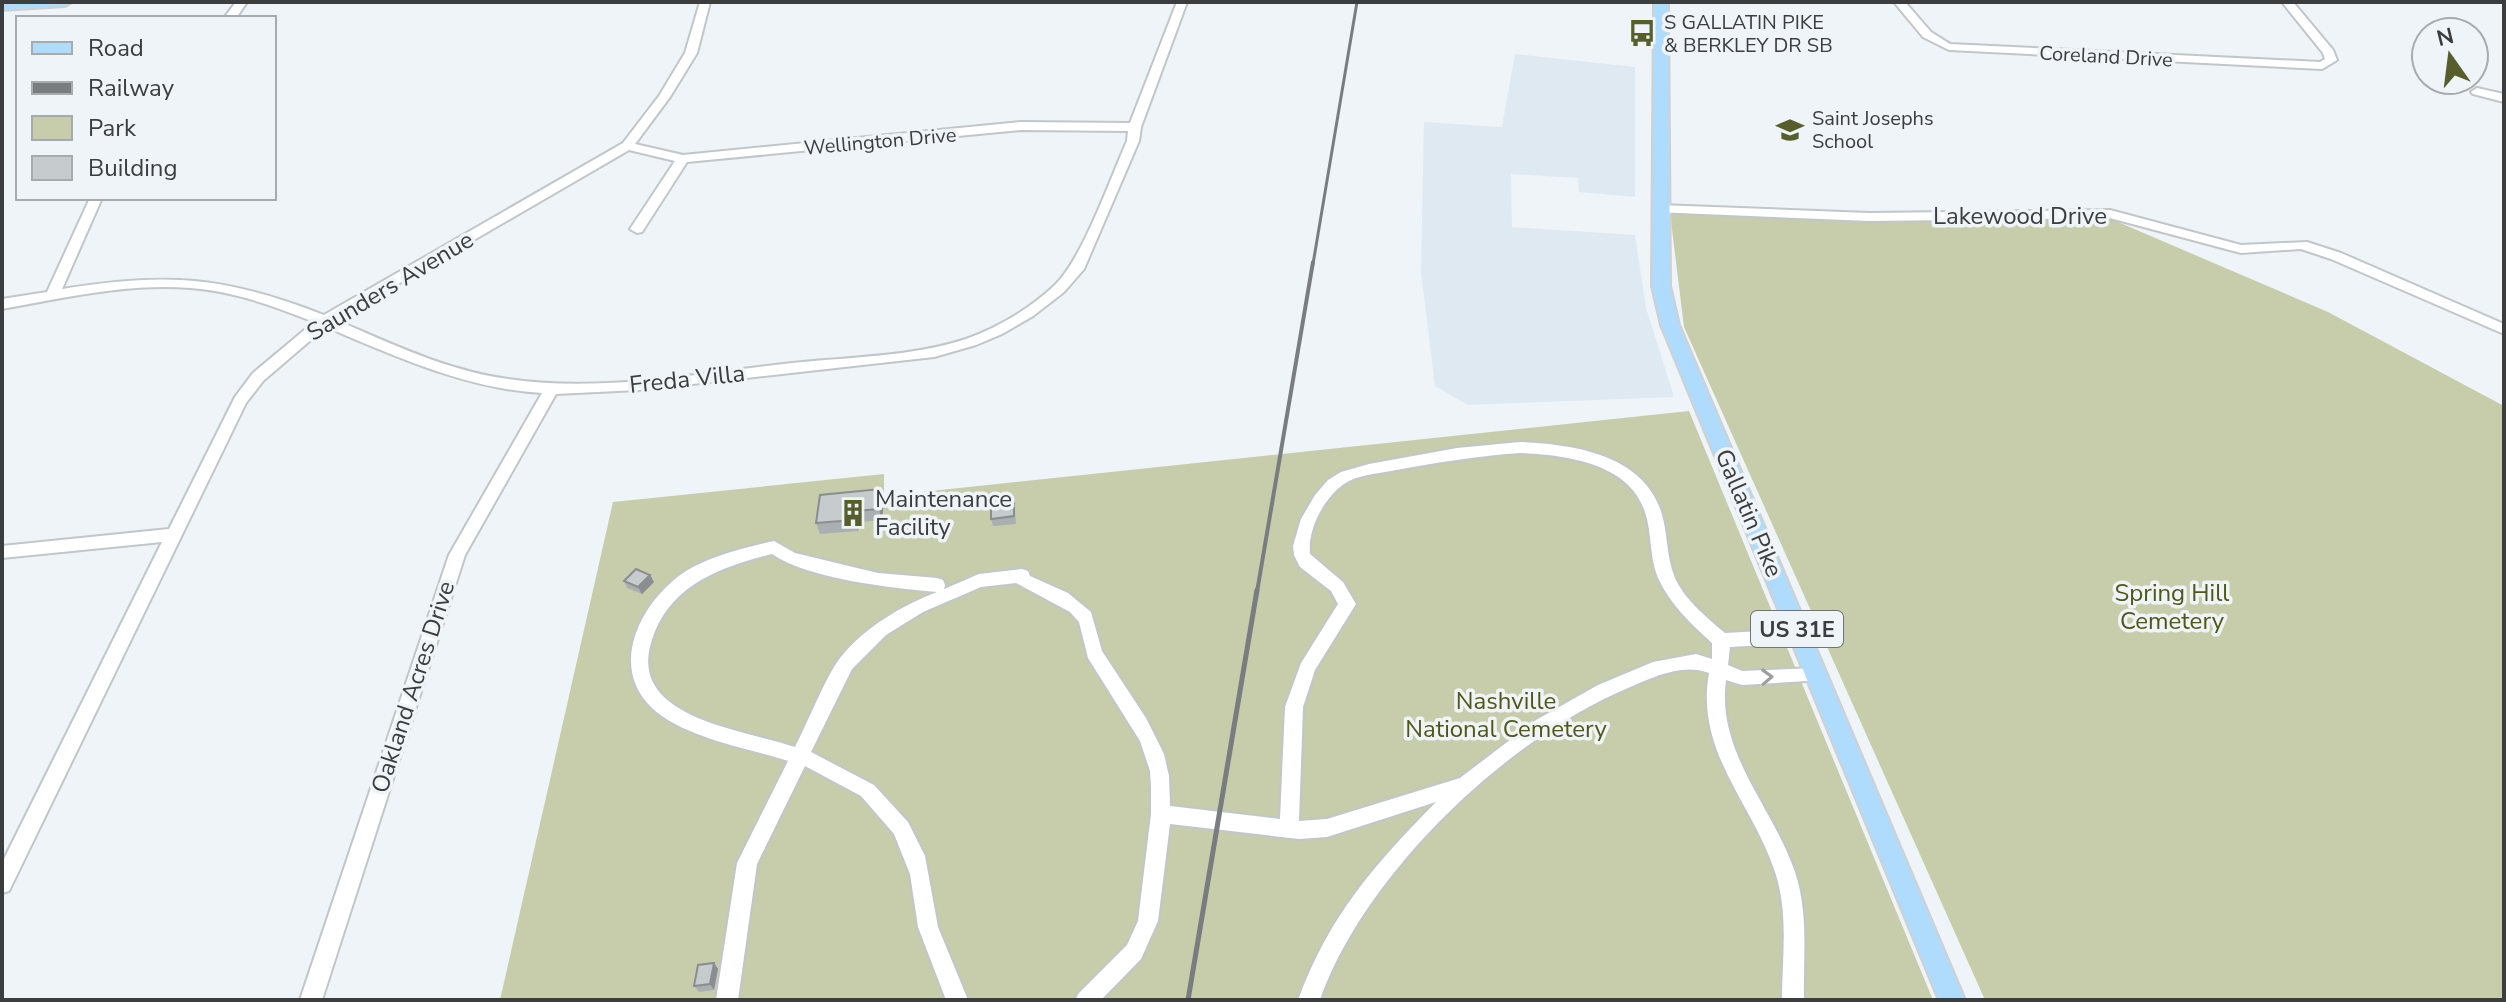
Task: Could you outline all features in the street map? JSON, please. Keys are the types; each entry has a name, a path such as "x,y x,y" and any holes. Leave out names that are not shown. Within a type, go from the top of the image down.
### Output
{"main road":[{"path":"2,6 65,2"},
{"name":"Gallatin Pike","path":"1661,2 1661,286 1670,325 1952,1000"}],"street":[{"name":"Saunders Avenue","path":"2,884 240,401 258,377 323,322 627,146 664,97 691,53 705,2"},
{"name":"Freda Villa","path":"2,304 121,286 209,285 277,303 459,375 551,390 655,383 934,352 997,331 1028,313 1059,289 1077,269 1133,141 1135,127 1182,2"},
{"name":"Coreland Drive","path":"1899,2 1925,34 1937,44 1949,47 2322,66 2331,60 2329,52 2287,2"},
{"name":"Wellington Drive","path":"627,146 683,159 1021,126 1135,127"},
{"path":"637,229 683,159"},
{"path":"52,296 95,200"},
{"name":"Lakewood Drive","path":"1660,209 1869,217 2110,214 2241,249 2302,245 2336,256 2504,329"},
{"name":"Oakland Acres Drive","path":"311,1000 457,555 551,390"},
{"path":"1289,829 1294,707 1307,668 1347,604 1335,583 1305,563 1300,543 1318,503 1338,480 1459,452 1519,447 1576,453 1603,462 1632,481 1650,500 1657,518 1665,574 1701,624 1721,640 1800,636"},
{"path":"2,552 176,534"},
{"path":"937,585 878,580 790,558 774,547 696,571 678,583 655,609 641,639 637,660 639,676 646,691 663,708 693,724 801,756 871,793 902,825 919,867 928,925 957,1000"},
{"path":"727,1000 747,863 846,664 880,630 917,607 979,581 1022,576 1023,580 1060,596 1087,619 1090,645 1105,673 1125,698 1148,736 1160,772 1161,814 1148,921 1134,952 1086,1000"},
{"path":"1721,640 1723,654 1715,709 1722,745 1769,837 1790,891 1795,936 1793,1000"},
{"path":"1309,1000 1325,955 1361,898 1466,784 1542,726 1638,674 1690,661 1742,678 1817,675"},
{"path":"1161,814 1289,829 1327,828 1466,784"}],"shaded area":[{"path":"1515,54 1635,67 1635,197 1579,192 1578,178 1511,174 1512,227 1635,235 1646,308 1674,397 1468,405 1435,386 1421,272 1424,122 1502,127"}],"green space":[{"name":"Spring Hill Cemetery","path":"1670,213 2111,219 2328,312 2504,406 2504,1000 1985,1000 1684,327"},
{"name":"Nashville National Cemetery","path":"1689,411 1933,1000 500,1000 613,502 884,474 884,496"}],"building":[{"path":"880,489 879,509 855,511 854,520 816,523 820,495"},
{"path":"1014,502 1014,516 991,519 991,504"},
{"path":"636,569 650,575 638,587 624,581"},
{"path":"714,963 710,984 694,986 698,965"}],"railway":[{"path":"1313,264 1357,2"},
{"path":"1257,592 1313,262"},
{"path":"1188,1000 1257,590"}],"place":[{"name":"S GALLATIN PIKE & BERKLEY DR SB","path":"1642,33"},
{"name":"Saint Josephs School","path":"1790,130"},
{"name":"Maintenance Facility","path":"853,513"}]}
